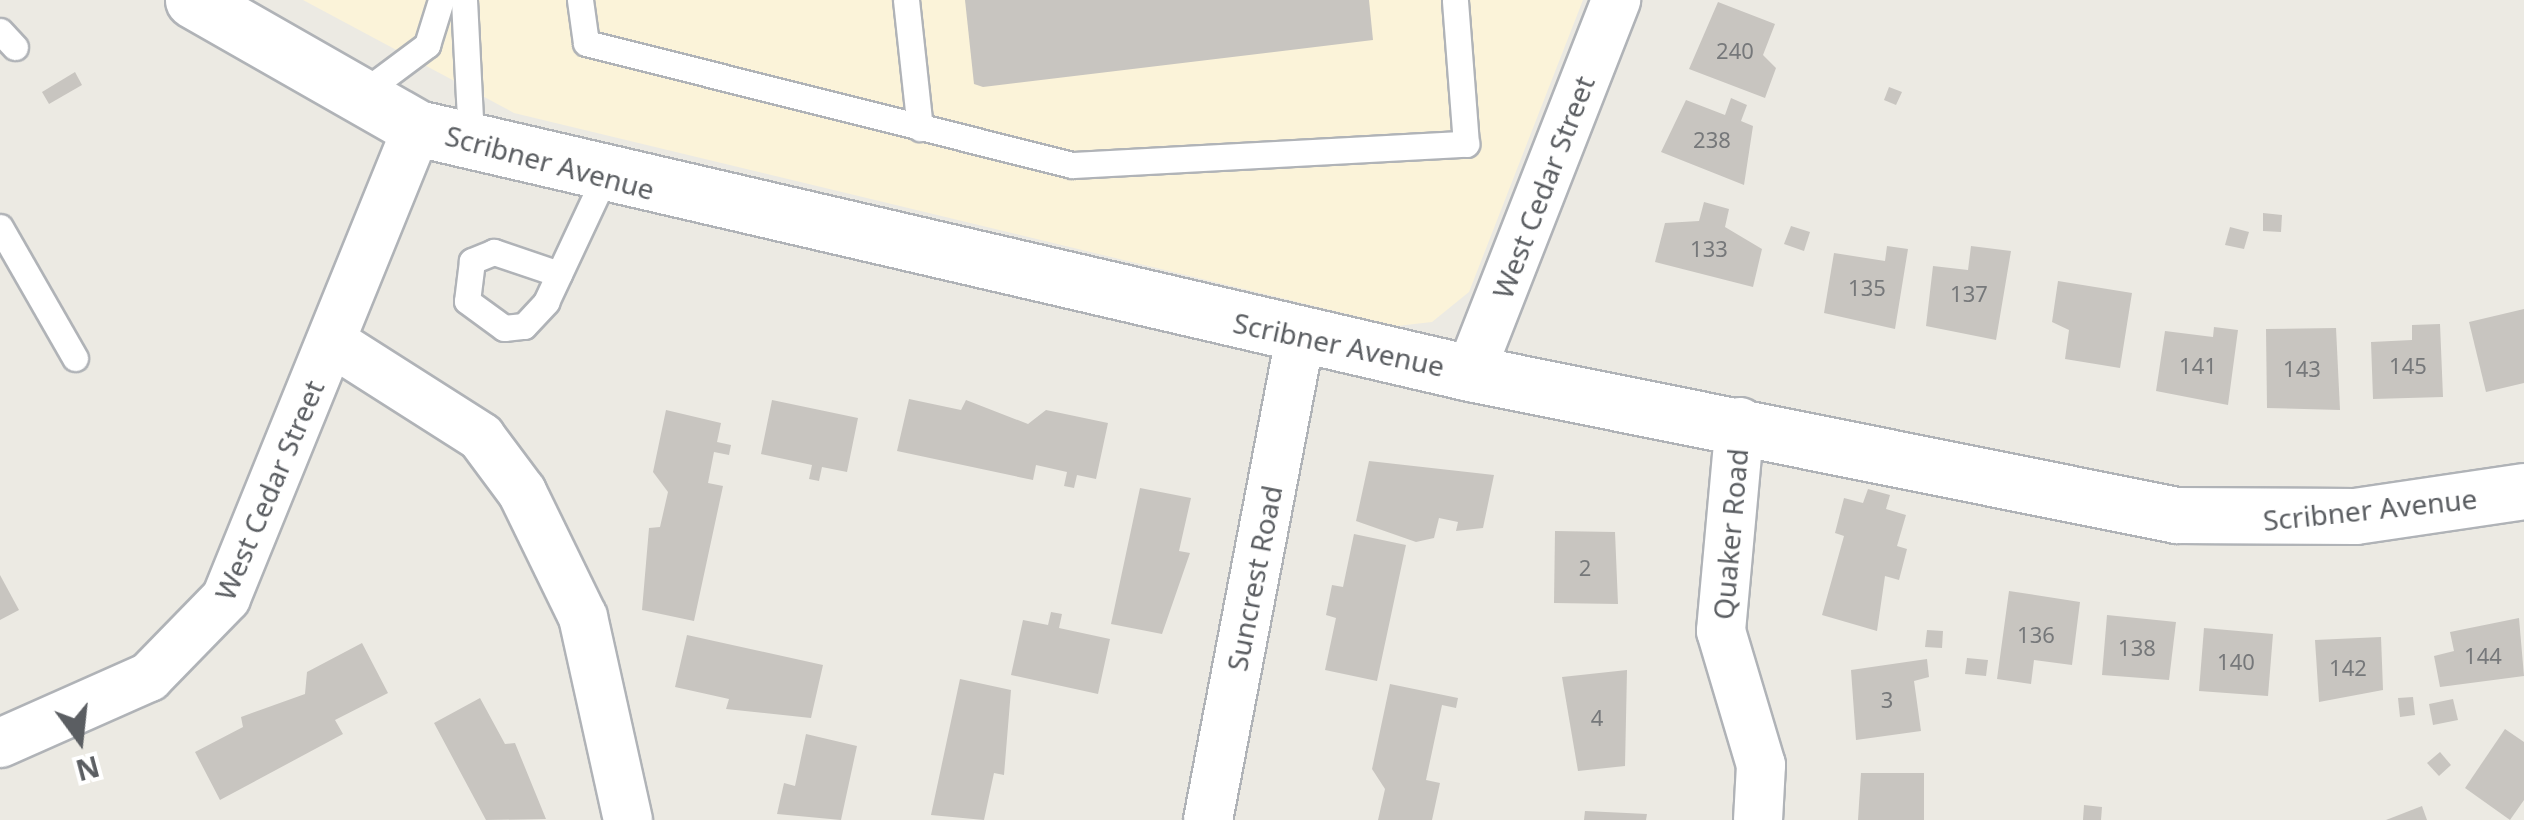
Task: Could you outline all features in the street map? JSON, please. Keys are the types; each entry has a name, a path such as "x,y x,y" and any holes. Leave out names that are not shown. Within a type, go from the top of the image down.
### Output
{"street":[{"name":"Scribner Avenue","path":"193,0 416,128 472,139 604,178 1470,373 1740,422 2129,510 2216,519 2355,516 2524,491"},
{"name":"West Cedar Street","path":"1470,373 1616,0"},
{"name":"West Cedar Street","path":"0,743 150,677 197,638 245,560 416,128"},
{"name":"Suncrest Road","path":"1208,820 1300,336"},
{"path":"332,342 482,437 522,492 583,618 628,820"},
{"name":"Quaker Road","path":"1740,422 1721,631 1760,764 1758,820"}],"lane":[{"path":"360,95 427,45 441,0"},
{"path":"464,0 472,139"},
{"path":"580,0 586,43 1072,166 1466,144 1455,0"},
{"path":"906,0 920,128"},
{"path":"559,274 604,178"},
{"path":"0,228 75,358"}],"shaded area":[{"path":"303,0 1583,0 1469,292 1432,322 1397,326 514,113"}],"building":[{"path":"965,0 1369,0 1373,40 983,87 974,84"},
{"path":"1718,2 1775,24 1763,55 1776,68 1765,98 1689,69"},
{"path":"75,72 82,85 49,104 42,92"},
{"path":"1889,87 1902,92 1896,105 1884,100"},
{"path":"1731,98 1747,105 1741,121 1753,126 1744,185 1661,152 1686,100 1725,115"},
{"path":"1704,202 1729,209 1725,227 1762,249 1753,287 1655,262 1665,223 1699,221"},
{"path":"2263,213 2282,215 2281,232 2263,231"},
{"path":"1791,226 1810,232 1804,251 1784,244"},
{"path":"2230,227 2249,232 2244,249 2225,245"},
{"path":"1887,246 1908,249 1895,329 1824,313 1834,253 1885,261"},
{"path":"1971,246 2011,251 1996,340 1926,326 1933,266 1968,270"},
{"path":"2058,281 2132,293 2120,368 2065,359 2069,330 2052,322"},
{"path":"2524,309 2524,383 2486,392 2469,322"},
{"path":"2440,324 2443,397 2373,399 2371,342 2412,340 2412,325"},
{"path":"2214,327 2238,330 2228,405 2156,391 2165,331 2213,337"},
{"path":"2336,328 2340,410 2267,408 2266,329"},
{"path":"909,399 961,410 966,400 1028,424 1046,410 1108,423 1096,479 1077,475 1074,488 1064,486 1067,472 1036,465 1033,480 897,451"},
{"path":"772,400 858,418 847,472 822,467 819,481 809,479 812,465 761,454"},
{"path":"666,410 721,423 717,442 731,445 729,455 714,452 708,483 723,486 694,621 642,610 649,528 660,527 668,492 653,472"},
{"path":"1369,461 1494,475 1483,528 1456,531 1458,522 1439,518 1434,538 1416,542 1356,521"},
{"path":"1140,488 1191,498 1179,551 1190,553 1162,634 1111,624"},
{"path":"1868,489 1890,495 1886,509 1906,515 1897,546 1907,549 1899,580 1885,576 1877,631 1822,615 1844,536 1835,533 1844,498 1863,503"},
{"path":"1555,531 1615,532 1618,604 1554,603"},
{"path":"1354,534 1406,545 1377,681 1325,670 1336,618 1326,615 1332,585 1343,587"},
{"path":"0,575 19,610 0,620"},
{"path":"2009,591 2080,602 2072,665 2034,660 2031,684 1997,679"},
{"path":"1051,612 1062,614 1059,628 1110,639 1098,694 1011,675 1023,620 1048,625"},
{"path":"2107,615 2176,622 2169,680 2102,675"},
{"path":"2519,618 2524,676 2440,687 2434,656 2454,651 2450,632"},
{"path":"2204,628 2273,634 2268,696 2199,691"},
{"path":"1927,630 1943,631 1942,648 1925,647"},
{"path":"687,635 823,665 811,718 726,709 729,699 675,687"},
{"path":"2381,637 2383,690 2319,702 2315,640"},
{"path":"362,643 388,693 335,720 343,734 220,800 195,752 243,727 241,717 305,694 307,672"},
{"path":"1967,658 1988,660 1986,676 1965,674"},
{"path":"1927,659 1929,677 1914,681 1921,731 1856,740 1851,670"},
{"path":"1627,670 1625,766 1578,771 1562,677"},
{"path":"960,679 1011,690 1004,775 994,773 984,820 931,815"},
{"path":"1390,684 1458,698 1456,708 1442,705 1426,780 1440,783 1432,820 1378,820 1385,789 1372,769"},
{"path":"2413,697 2415,715 2400,717 2398,698"},
{"path":"480,698 505,744 515,743 546,819 486,820 434,723"},
{"path":"2453,699 2458,720 2433,725 2429,704"},
{"path":"2505,729 2524,742 2524,800 2510,820 2465,788"},
{"path":"806,734 857,746 841,820 777,814 784,783 795,786"},
{"path":"2440,752 2451,765 2439,776 2427,763"},
{"path":"1861,773 1924,773 1924,820 1858,820"},
{"path":"2084,805 2102,807 2101,820 2083,820"},
{"path":"2422,806 2427,820 2386,820"},
{"path":"1585,811 1647,814 1646,820 1584,820"}]}
